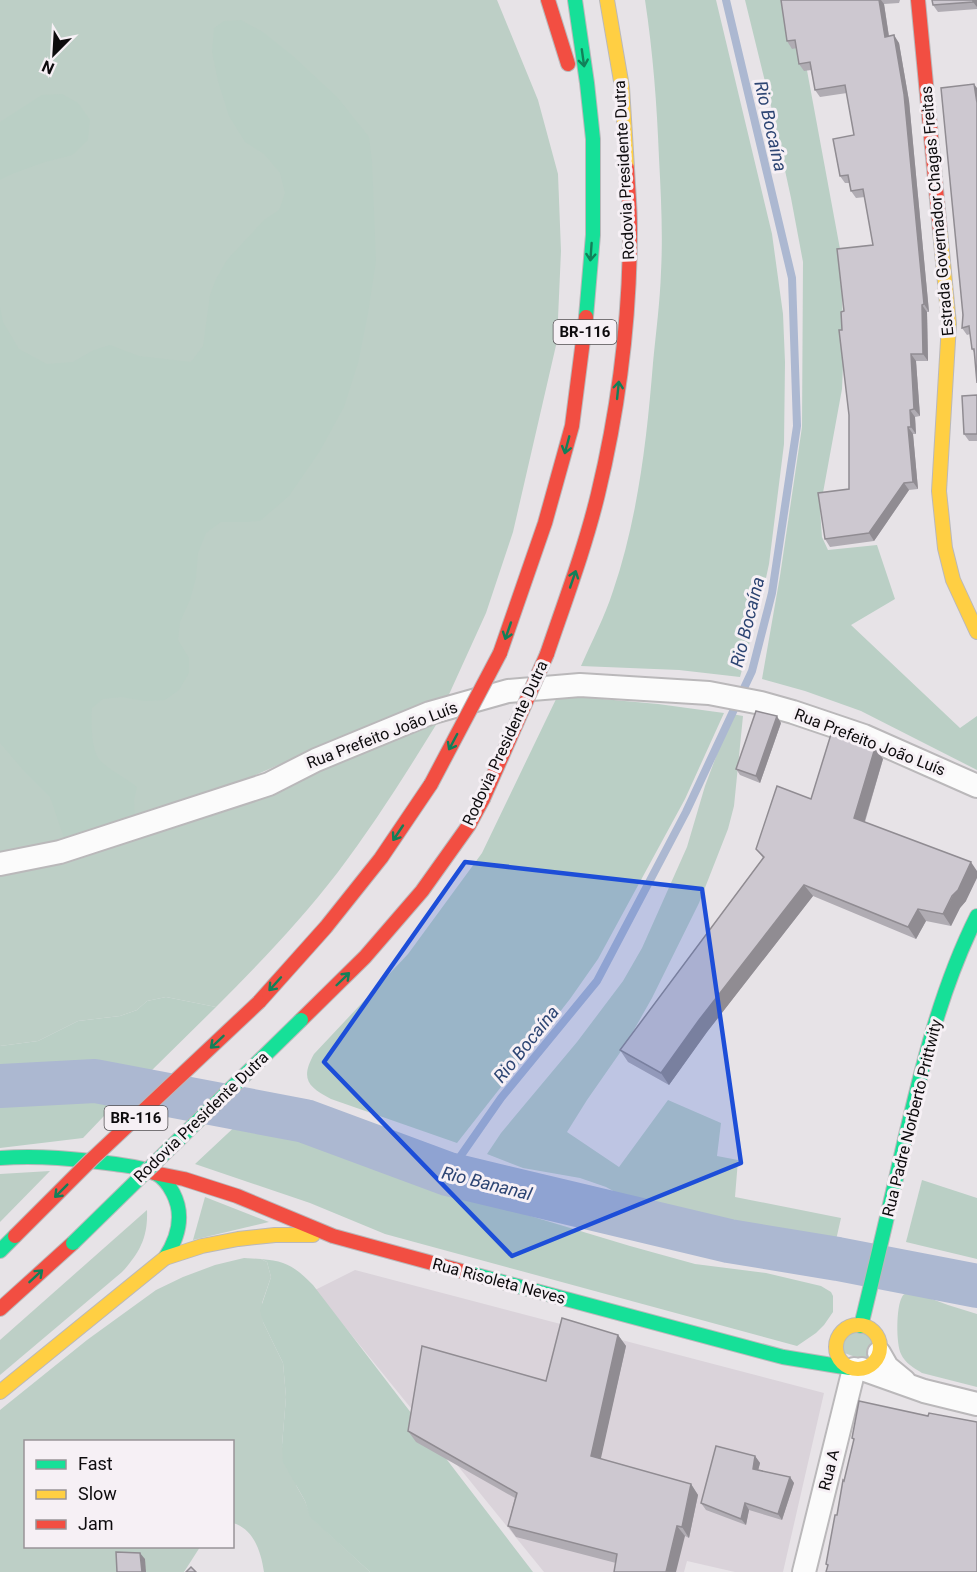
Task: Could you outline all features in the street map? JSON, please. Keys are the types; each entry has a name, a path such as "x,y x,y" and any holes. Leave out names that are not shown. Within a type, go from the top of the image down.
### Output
{"main road":[{"path":"548,0 592,139"},
{"name":"Rodovia Presidente Dutra","path":"0,1251 91,1160 259,1002 326,927 381,858 431,784 500,653 545,523 572,426 585,332 592,235 592,139 587,83 575,0"},
{"name":"Rodovia Presidente Dutra","path":"0,1310 73,1243 365,957 422,891 469,825 483,799 547,654 579,561 598,494 615,411 627,309 630,226 622,87 608,0"},
{"name":"Estrada Governador Chagas Freitas","path":"918,0 949,324 939,491 945,548 953,580 977,632"},
{"name":"Rua Padre Norberto Prittwity","path":"863,1320 915,1095 935,1022 960,950 977,916"},
{"name":"Rua Risoleta Neves","path":"0,1158 75,1159 144,1169 237,1196 333,1236 783,1357 856,1368"},
{"path":"0,1392 165,1258 171,1250 180,1224 180,1212 177,1200 170,1188 154,1173"},
{"path":"165,1258 219,1241 257,1235 333,1236"},
{"path":"783,1357 807,1356 829,1350 836,1344 842,1332 863,1320 879,1342 879,1353 873,1363 856,1368 840,1360 836,1353 836,1344"}],"street":[{"name":"Rua Prefeito João Luís","path":"0,864 60,852 269,784 316,760 430,713 507,691 580,685 708,693 760,702 864,736 977,786"},
{"name":"Rua Risoleta Neves","path":"879,1353 893,1373 924,1391"},
{"name":"Rua Risoleta Neves","path":"856,1368 924,1391 977,1404"},
{"name":"Rua A","path":"804,1572 856,1368"}],"highlighted area":[{"path":"465,862 702,889 741,1163 512,1256 324,1062"}],"shaded area":[{"path":"355,1270 824,1393 783,1572 735,1572 687,1561 684,1572 544,1572 315,1290"}],"green space":[{"path":"0,0 497,0 538,100 558,174 561,251 557,341 513,532 486,613 446,701 337,739 217,792 65,841 0,855"},
{"path":"645,0 716,0 772,234 783,314 784,444 769,564 740,677 679,670 581,666 610,600 629,535 648,420 658,317 662,258 661,201 654,79"},
{"path":"745,0 794,0 840,249 842,389 820,509 822,537 828,550 877,545 895,599 851,625 960,728 977,716 977,770 861,711 805,691 762,679 802,427 803,262 771,106"},
{"path":"241,20 263,32 293,56 338,98 369,137 376,261 358,363 344,407 320,451 289,496 260,521 221,522 206,533 198,553 196,578 190,600 180,622 178,640 189,658 189,673 179,690 165,700 144,701 121,697 103,699 92,708 92,734 96,754 106,766 137,787 134,801 135,818 65,841 50,797 0,743 0,307 3,322 19,349 47,364 73,362 94,350 110,345 139,356 191,362 203,346 210,295 216,279 227,260 264,220 279,210 285,193 280,173 264,154 245,142 229,116 218,81 212,52 214,28 224,21"},
{"path":"62,94 78,103 90,120 88,140 72,155 45,162 0,180 0,122 42,95"},
{"path":"558,695 658,704 724,713 685,799 598,959 570,999 457,1143 323,1095 312,1086 307,1076 314,1054 408,954 482,853"},
{"path":"732,714 743,716 734,806 728,829 699,903 652,998 626,1044 567,1132 619,1167 668,1100 721,1123 717,1156 738,1160 735,1197 841,1218 836,1240 818,1247 748,1232 672,1224 645,1213 606,1187 580,1178 523,1168 487,1154 501,1133 577,1042 623,981 642,948 687,847 705,786"},
{"path":"439,720 378,816 338,872 279,941 216,1007 166,997 147,1001 137,1010 120,1016 78,1021 38,1041 0,1046 0,869"},
{"path":"166,997 216,1007 148,1074 0,1065 0,1046 38,1041 78,1021 120,1016 137,1010 147,1001"},
{"path":"85,1095 123,1096 83,1138 0,1148 0,1099"},
{"path":"242,1120 357,1155 448,1191 630,1246 695,1264 766,1273 821,1286 833,1296 833,1312 816,1333 797,1346 385,1234 310,1203 195,1164"},
{"path":"50,1171 0,1222 0,1174"},
{"path":"922,1180 977,1198 977,1259 906,1242"},
{"path":"205,1197 269,1222 193,1240"},
{"path":"147,1210 142,1244 122,1272 0,1375 0,1340"},
{"path":"244,1258 261,1259 267,1262 271,1277 262,1303 263,1322 283,1363 286,1397 282,1445 311,1517 370,1572 264,1572 255,1542 246,1530 234,1523 234,1440 24,1440 24,1548 199,1548 184,1572 0,1572 0,1410 87,1340 156,1290 215,1265"},
{"path":"261,1259 278,1261 290,1266 313,1285 533,1572 370,1572 310,1517 305,1501 283,1462 286,1397 283,1363 263,1322 260,1310 271,1277 267,1262"},
{"path":"910,1292 977,1314 977,1387 922,1373 903,1357 899,1349 897,1326 900,1302 904,1294"},
{"path":"849,1330 872,1335 875,1349 869,1362 839,1351 841,1339"}],"building":[{"path":"781,0 879,0 885,37 894,35 904,94 924,304 922,305 923,354 911,354 914,409 910,410 911,427 908,427 913,482 904,483 869,533 825,539 818,493 849,489 849,415 839,330 842,330 841,312 844,311 837,249 873,245 863,189 851,191 848,175 840,176 833,139 854,135 845,85 815,90 810,62 799,64 795,40 787,41"},
{"path":"932,0 973,0 973,2 933,5"},
{"path":"974,84 977,103 977,383 969,326 962,328 963,315 941,88"},
{"path":"977,395 977,434 964,434 962,396"},
{"path":"756,711 777,716 756,776 736,769"},
{"path":"832,731 875,748 854,818 971,862 958,890 952,896 943,914 918,909 908,927 804,885 699,1020 661,1073 620,1050 764,857 756,849 777,786 811,799"},
{"path":"562,1318 618,1335 591,1456 691,1484 682,1527 677,1526 666,1572 614,1572 617,1554 508,1526 517,1493 408,1431 422,1346 546,1381"},
{"path":"859,1401 928,1416 929,1413 977,1422 977,1572 826,1572 835,1515 837,1515 854,1439 852,1438"},
{"path":"716,1446 755,1456 753,1469 790,1477 778,1514 745,1503 741,1519 701,1503"},
{"path":"116,1552 140,1553 142,1572 117,1572"},
{"path":"191,1567 196,1572 186,1572"}],"waterway":[{"name":"Rio Bocaína","path":"448,1174 501,1098 597,981 686,812 752,671 772,593 797,426 792,278 726,0"},
{"name":"Rio Bananal","path":"0,1086 95,1081 305,1121 448,1174 729,1241 977,1286"}],"traffic: fast":[{"path":"575,0 593,139 593,235 586,317"},
{"path":"861,1326 933,1031 952,973 977,916"},
{"path":"73,1243 301,1020"},
{"path":"0,1158 44,1157 86,1161 135,1167 158,1175 171,1190 179,1210 176,1235 165,1258"},
{"path":"0,1251 15,1236"},
{"path":"465,1272 783,1357 850,1368"}],"traffic: slow":[{"path":"607,0 622,87 627,168"},
{"path":"940,231 949,324 939,491 945,548 953,580 977,632"},
{"path":"0,1392 165,1258 202,1246 238,1239 275,1235 313,1235"},
{"path":"858,1325 873,1332 880,1347 873,1362 858,1369 843,1362 836,1347 843,1332 858,1325"}],"traffic: jam":[{"path":"548,0 568,64"},
{"path":"918,0 940,231"},
{"path":"547,654 593,514 612,428 622,362 628,295 630,220 627,168"},
{"path":"500,653 545,523 572,426 586,317"},
{"path":"431,784 500,653"},
{"path":"483,799 547,654"},
{"path":"259,1002 326,927 381,858 431,784"},
{"path":"301,1020 365,957 422,891 469,825 483,799"},
{"path":"15,1236 91,1160 259,1002"},
{"path":"154,1173 184,1179 237,1196 333,1236 465,1272"},
{"path":"0,1309 73,1243"}]}
